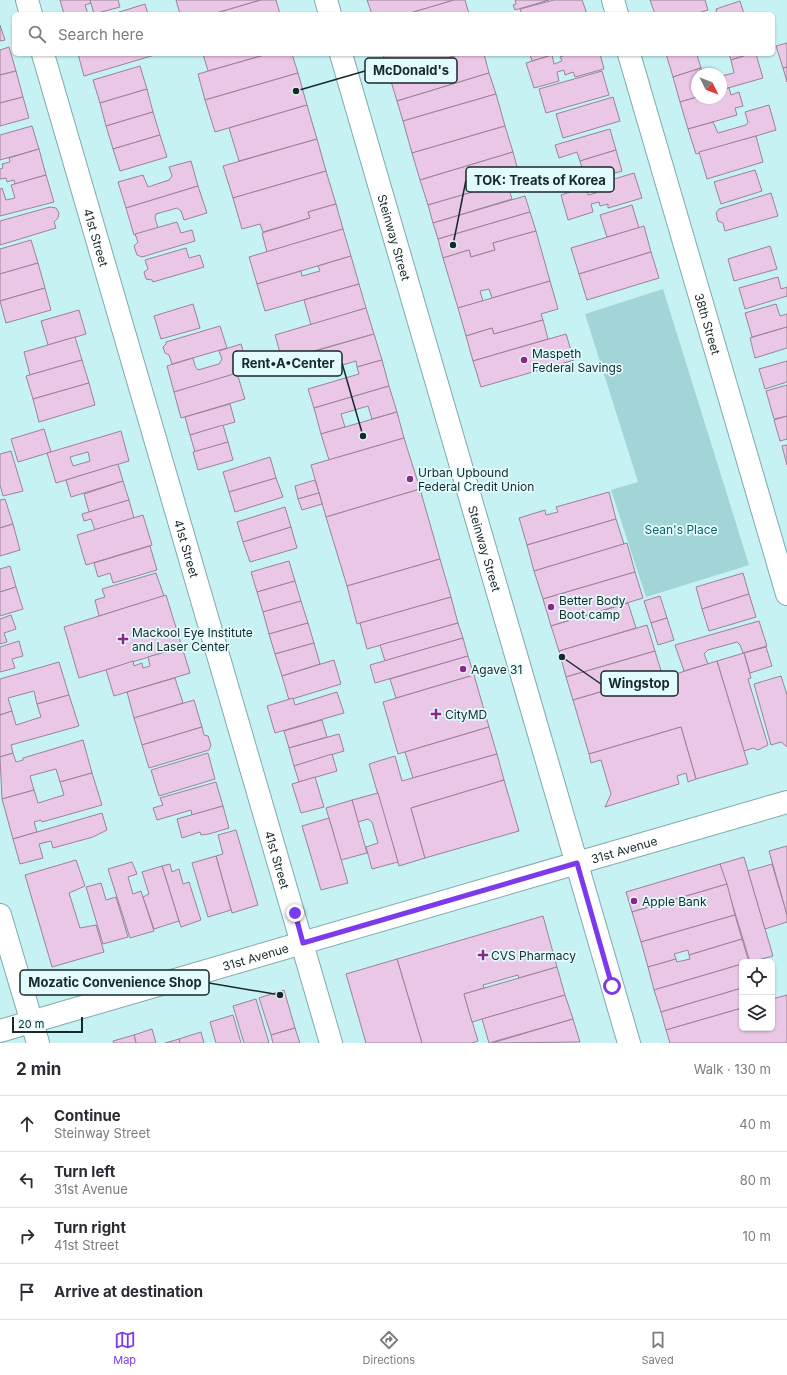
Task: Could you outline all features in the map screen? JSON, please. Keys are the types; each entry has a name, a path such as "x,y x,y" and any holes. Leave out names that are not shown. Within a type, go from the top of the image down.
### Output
{"street":[{"path":"27,0 30,12"},
{"path":"326,0 329,12"},
{"path":"613,0 617,12"},
{"name":"41st Street","path":"44,56 331,1043"},
{"name":"Steinway Street","path":"342,56 629,1043"},
{"name":"38th Street","path":"630,56 787,594"},
{"name":"31st Avenue","path":"0,1031 787,802"},
{"path":"0,915 38,1043"}],"green space":[{"name":"Sean's Place","path":"663,289 749,565 646,597 611,490 638,482 585,314"}],"building":[{"path":"60,0 90,0 91,3 85,5 87,12 63,12"},
{"path":"90,0 118,0 120,7 101,12 93,12"},
{"path":"176,0 261,0 220,12 179,12"},
{"path":"261,0 276,0 279,12 220,12"},
{"path":"367,0 454,0 414,12 371,12"},
{"path":"454,0 465,0 468,12 414,12"},
{"path":"515,0 549,0 515,10 513,5 516,4"},
{"path":"554,0 582,0 586,12 521,12 520,9"},
{"path":"650,0 705,0 708,10 702,12 654,12"},
{"path":"740,1 743,12 717,12 716,9"},
{"path":"145,4 147,12 119,12"},
{"path":"0,25 5,40 0,41"},
{"path":"787,43 787,67 783,68 776,46"},
{"path":"9,47 16,71 0,75 0,50"},
{"path":"79,56 151,56 84,76"},
{"path":"204,56 261,56 208,71"},
{"path":"261,56 293,56 298,73 205,100 198,74"},
{"path":"384,56 454,56 389,75"},
{"path":"454,56 485,56 489,73 397,101 389,75"},
{"path":"531,56 549,56 532,61"},
{"path":"552,56 554,64 562,61 560,57 601,56 604,69 575,77 573,72 565,75 564,70 557,72 559,81 534,88 526,63"},
{"path":"667,56 697,56 701,68 691,68 691,71 673,77"},
{"path":"730,56 744,56 731,60"},
{"path":"744,56 757,56 763,78 727,88 727,75 734,73 731,60"},
{"path":"140,66 147,89 100,103 93,80"},
{"path":"787,67 787,82 783,68"},
{"path":"16,71 23,97 0,103 0,75"},
{"path":"602,71 609,95 546,113 539,89"},
{"path":"691,71 691,99 680,102 673,77"},
{"path":"298,73 307,105 215,132 205,100"},
{"path":"489,73 496,94 403,121 397,101"},
{"path":"727,88 729,88 731,95 739,92 743,106 735,108 737,115 688,129 680,102 691,99 691,104 727,104"},
{"path":"147,89 153,112 106,126 100,103"},
{"path":"496,94 505,126 412,153 403,121"},
{"path":"23,97 29,118 0,126 0,103"},
{"path":"613,97 620,121 563,138 556,114"},
{"path":"307,105 317,139 239,161 229,128"},
{"path":"769,105 776,130 696,154 688,129 713,122 718,133 746,125 748,122 745,112"},
{"path":"153,112 160,135 113,149 106,126"},
{"path":"32,126 39,149 0,160 0,135"},
{"path":"505,126 513,152 420,180 412,153"},
{"path":"610,129 616,150 580,161 577,152 559,158 555,145"},
{"path":"160,135 167,157 120,171 113,149"},
{"path":"756,136 763,162 707,179 699,152"},
{"path":"317,139 326,171 233,198 223,166"},
{"path":"39,149 46,175 15,184 14,180 7,182 6,178 0,179 0,169 3,168 2,164 10,162 9,158"},
{"path":"616,150 622,171 586,182 580,161"},
{"path":"513,152 520,178 428,205 420,180"},
{"path":"191,161 198,186 126,208 118,182 143,175 148,187 169,180 172,176 169,167"},
{"path":"755,170 762,191 721,204 714,182"},
{"path":"326,171 336,204 308,212 310,218 263,232 260,224 242,229 233,198"},
{"path":"634,173 642,198 608,208 608,204 600,206 599,202 591,204 593,212 568,220 561,195 586,187 588,195 596,193 595,188 602,186 601,183"},
{"path":"46,175 54,202 0,216 0,189 2,188 6,200 15,198 11,185"},
{"path":"507,182 512,199 433,223 428,205"},
{"path":"198,186 207,213 184,220 181,211 177,208 156,214 155,218 158,228 134,235 126,208"},
{"path":"771,193 778,216 725,231 723,223 718,221 716,213 719,209"},
{"path":"525,196 530,212 438,239 433,223"},
{"path":"336,204 343,229 267,252 262,233 310,218 308,212"},
{"path":"632,205 639,228 607,237 600,215"},
{"path":"50,207 56,208 59,213 58,218 54,222 56,228 0,245 0,221"},
{"path":"530,212 536,231 493,243 495,250 471,257 469,250 443,258 438,239"},
{"path":"177,222 181,233 192,230 195,241 142,257 137,255 134,246 138,242 135,234"},
{"path":"644,226 651,252 579,274 571,248"},
{"path":"343,229 351,256 257,284 249,257"},
{"path":"536,231 550,281 492,298 489,289 480,291 483,301 458,308 443,258 469,250 471,257 495,250 493,243"},
{"path":"31,240 38,263 0,274 0,249"},
{"path":"770,246 777,269 734,281 728,259"},
{"path":"186,248 189,258 200,255 204,267 153,282 152,280 146,279 144,272 148,269 145,260"},
{"path":"651,252 659,278 587,300 579,274"},
{"path":"351,256 359,284 265,311 257,284 301,271 302,276 320,271 318,266"},
{"path":"38,263 45,288 0,301 0,274"},
{"path":"778,277 781,289 787,287 787,296 745,309 739,288"},
{"path":"550,281 558,309 541,314 543,320 494,334 492,328 466,336 458,308"},
{"path":"359,284 366,308 311,325 304,300"},
{"path":"45,288 51,310 6,323 0,301"},
{"path":"193,304 200,328 161,339 154,316"},
{"path":"776,304 780,316 787,314 787,327 752,337 745,313"},
{"path":"366,308 374,334 282,360 275,335"},
{"path":"79,310 86,334 48,345 41,321"},
{"path":"543,320 548,339 473,361 466,336 492,328 494,334"},
{"path":"220,326 227,348 172,364 169,355 165,353 163,347 166,342"},
{"path":"787,327 787,348 755,358 750,338"},
{"path":"374,334 382,360 357,367 356,361 304,376 298,356"},
{"name":"Maspeth Federal Savings","path":"566,334 574,360 481,387 473,361"},
{"path":"75,337 82,360 30,375 24,352"},
{"path":"241,344 249,370 174,392 167,366 193,358 195,366 198,370 219,364 222,359 219,351"},
{"path":"82,360 89,383 33,399 26,376"},
{"path":"382,360 389,386 314,408 308,389 359,374 357,367"},
{"path":"787,361 787,382 765,389 759,369"},
{"path":"237,373 245,399 181,418 174,392"},
{"path":"89,383 95,405 39,422 33,399"},
{"path":"787,385 787,416 774,419 766,391"},
{"path":"389,386 397,412 372,419 368,406 341,414 345,427 321,434 314,408"},
{"path":"230,404 235,422 190,435 185,417"},
{"path":"397,412 404,438 329,460 321,434"},
{"path":"787,416 787,439 780,441 774,420"},
{"path":"223,425 228,442 195,452 190,435"},
{"path":"44,429 51,452 18,462 11,439"},
{"path":"121,431 129,461 56,483 47,453","holes":["88,452 90,461 73,466 70,457"]},
{"path":"404,438 420,489 326,517 311,465"},
{"path":"228,442 233,460 198,470 193,452"},
{"path":"787,445 787,465 782,446"},
{"path":"11,451 23,491 3,496 0,485 0,454"},
{"path":"270,457 276,478 229,492 223,472"},
{"path":"118,464 123,481 71,497 66,480"},
{"path":"276,478 283,497 235,512 229,492"},
{"path":"315,480 319,493 298,499 295,486"},
{"path":"123,481 129,500 89,512 84,494"},
{"path":"420,489 440,559 347,586 326,517"},
{"path":"609,492 616,519 527,545 519,518 545,510 546,515 558,512 556,507"},
{"path":"319,493 322,504 302,510 298,499"},
{"path":"5,499 13,524 0,528 0,500"},
{"path":"129,500 134,518 95,530 91,519 84,521 82,514"},
{"path":"285,507 291,527 243,542 237,522"},
{"path":"143,515 152,545 86,565 77,535"},
{"path":"616,519 624,544 534,571 527,545"},
{"path":"13,524 20,550 0,556 0,528"},
{"path":"291,527 297,548 250,562 243,542"},
{"path":"627,543 635,572 543,599 534,571"},
{"path":"150,546 157,570 113,583 110,573 98,577 94,563"},
{"path":"440,559 451,597 357,624 347,586"},
{"path":"289,561 295,581 257,592 251,572"},
{"path":"10,566 16,587 0,592 0,569"},
{"path":"635,572 643,598 551,626 543,599"},
{"path":"156,573 164,596 99,616 95,600 105,597 102,589"},
{"path":"743,573 749,594 702,609 696,587"},
{"path":"295,581 301,601 263,612 257,592"},
{"path":"16,587 23,609 0,616 0,592"},
{"path":"749,594 756,617 709,631 702,609"},
{"name":"Mackool Eye Institute and Laser Center","path":"166,595 182,647 79,678 64,627"},
{"path":"660,596 667,618 651,623 644,601"},
{"path":"451,597 458,623 367,649 360,623"},
{"path":"301,601 308,623 269,634 263,612"},
{"path":"628,603 636,628 559,651 551,626"},
{"path":"11,615 16,629 4,633 7,642 0,644 0,619"},
{"path":"667,618 674,640 658,645 651,623"},
{"path":"759,621 767,646 743,653 737,642 708,650 704,654 708,664 684,671 675,645"},
{"path":"308,623 314,643 275,654 269,634"},
{"path":"458,623 463,638 385,661 380,645"},
{"path":"647,625 655,651 566,677 559,651"},
{"path":"463,638 468,656 375,683 370,665"},
{"path":"19,641 23,656 12,659 15,668 0,672 0,647"},
{"path":"314,643 320,664 282,676 275,654"},
{"path":"182,647 190,673 114,696 106,670 133,661 134,666 142,663 143,668 150,666 148,657"},
{"path":"766,647 772,666 750,673 744,653"},
{"path":"655,651 662,674 573,700 566,677"},
{"path":"744,653 751,678 748,679 768,745 758,750 753,748 744,751 717,661"},
{"path":"468,656 474,675 396,698 390,679"},
{"path":"334,660 341,684 289,700 282,676"},
{"path":"717,661 748,764 696,779 681,727 589,754 573,700 665,673 666,677"},
{"path":"59,662 69,695 37,704 34,691 8,698 12,711 0,715 0,679"},
{"name":"CityMD","path":"474,675 489,727 398,754 383,702"},
{"path":"781,676 787,695 787,747 781,742 771,745 754,684"},
{"path":"175,678 183,703 134,718 127,692"},
{"path":"337,692 344,713 275,733 267,706 293,698 295,705"},
{"path":"69,695 79,726 11,745 13,753 0,757 0,715 12,711 16,725 41,717 37,704"},
{"path":"194,700 202,727 142,745 134,718"},
{"path":"322,720 327,737 289,748 284,731"},
{"path":"202,727 204,735 208,736 211,745 209,750 149,768 142,745"},
{"path":"489,727 497,754 413,778 405,752"},
{"path":"681,727 696,779 688,782 686,773 677,776 679,784 605,807 611,794 601,760 591,763 589,754"},
{"path":"339,734 344,751 294,766 289,748"},
{"path":"83,740 92,773 60,782 56,769 30,776 34,790 2,799 0,757 13,753 16,762 23,760 23,758"},
{"path":"208,753 215,779 159,796 151,770"},
{"path":"332,754 337,771 299,782 294,766"},
{"path":"497,754 504,780 411,808 425,858 399,866 369,764 395,756 402,781"},
{"path":"92,773 102,805 42,822 41,820 34,822 37,832 13,839 2,799 34,790 38,803 64,795 60,782"},
{"path":"315,777 324,807 301,813 292,784"},
{"path":"504,780 519,831 425,858 411,808"},
{"path":"216,782 223,806 192,815 191,810 157,820 153,808 163,805 160,798"},
{"path":"378,793 398,862 372,869 366,847 378,843 372,822 368,819 358,822 352,800"},
{"path":"352,800 367,853 341,860 326,808"},
{"path":"223,806 229,828 209,834 201,835 200,832 182,838 177,819"},
{"path":"102,813 107,830 93,837 53,848 51,841 39,844 43,858 20,864 13,839"},
{"path":"329,818 348,883 321,890 302,826"},
{"path":"236,830 258,905 232,913 216,856 223,854 218,835"},
{"path":"787,846 787,915 769,851"},
{"path":"216,856 231,910 208,917 192,863"},
{"path":"744,857 773,956 762,959 749,959 720,864"},
{"path":"76,860 85,886 69,893 80,928 96,925 104,952 52,967 25,875"},
{"path":"132,862 137,874 128,877 133,894 141,891 154,931 130,938 108,869"},
{"path":"170,864 172,872 179,869 183,884 189,882 201,920 181,927 162,866"},
{"path":"720,864 727,884 632,912 626,892"},
{"path":"772,864 787,915 787,922 765,929 748,871"},
{"path":"162,866 179,921 154,929 143,897 149,894 142,872"},
{"path":"101,883 106,900 116,897 128,937 103,944 86,887"},
{"path":"727,884 735,915 641,942 632,912"},
{"path":"735,915 742,939 689,955 688,950 674,954 676,959 648,967 641,942"},
{"path":"543,916 557,967 519,978 518,975 483,985 484,988 464,994 478,1041 472,1043 422,1043 397,959"},
{"path":"742,939 748,959 739,959 739,965 654,990 648,967 676,959 677,962 690,959 689,955"},
{"path":"397,959 422,1043 366,1043 346,974"},
{"path":"739,965 739,989 661,1012 654,990"},
{"path":"557,967 565,995 472,1022 464,994"},
{"path":"739,989 739,1009 666,1030 661,1012"},
{"path":"284,990 295,1028 271,1035 259,998"},
{"path":"565,995 573,1019 489,1043 482,1019"},
{"path":"787,995 787,1043 670,1043 666,1030 739,1009 739,1031 775,1031 775,998"},
{"path":"256,999 269,1043 244,1043 233,1006"},
{"path":"233,1015 241,1043 216,1043 210,1022"},
{"path":"573,1019 580,1042 492,1043"},
{"path":"295,1028 300,1043 273,1043 271,1035"},
{"path":"152,1029 156,1043 136,1043 134,1035"},
{"path":"201,1032 204,1043 180,1043 179,1039"},
{"path":"134,1035 136,1043 114,1043 113,1041"},
{"path":"179,1039 180,1043 165,1043"}],"place":[{"name":"McDonald's","path":"296,91"},
{"name":"TOK: Treats of Korea","path":"453,245"},
{"name":"Maspeth Federal Savings","path":"524,360"},
{"name":"Rent•A•Center","path":"363,436"},
{"name":"Urban Upbound Federal Credit Union","path":"410,479"},
{"name":"Better Body Boot camp","path":"551,607"},
{"name":"Mackool Eye Institute and Laser Center","path":"123,639"},
{"name":"Wingstop","path":"562,657"},
{"name":"Agave 31","path":"463,669"},
{"name":"CityMD","path":"436,714"},
{"name":"Apple Bank","path":"634,901"},
{"name":"CVS Pharmacy","path":"483,955"},
{"name":"Mozatic Convenience Shop","path":"280,995"}],"route":[{"path":"295,913 303,943 577,863 612,986"}]}
